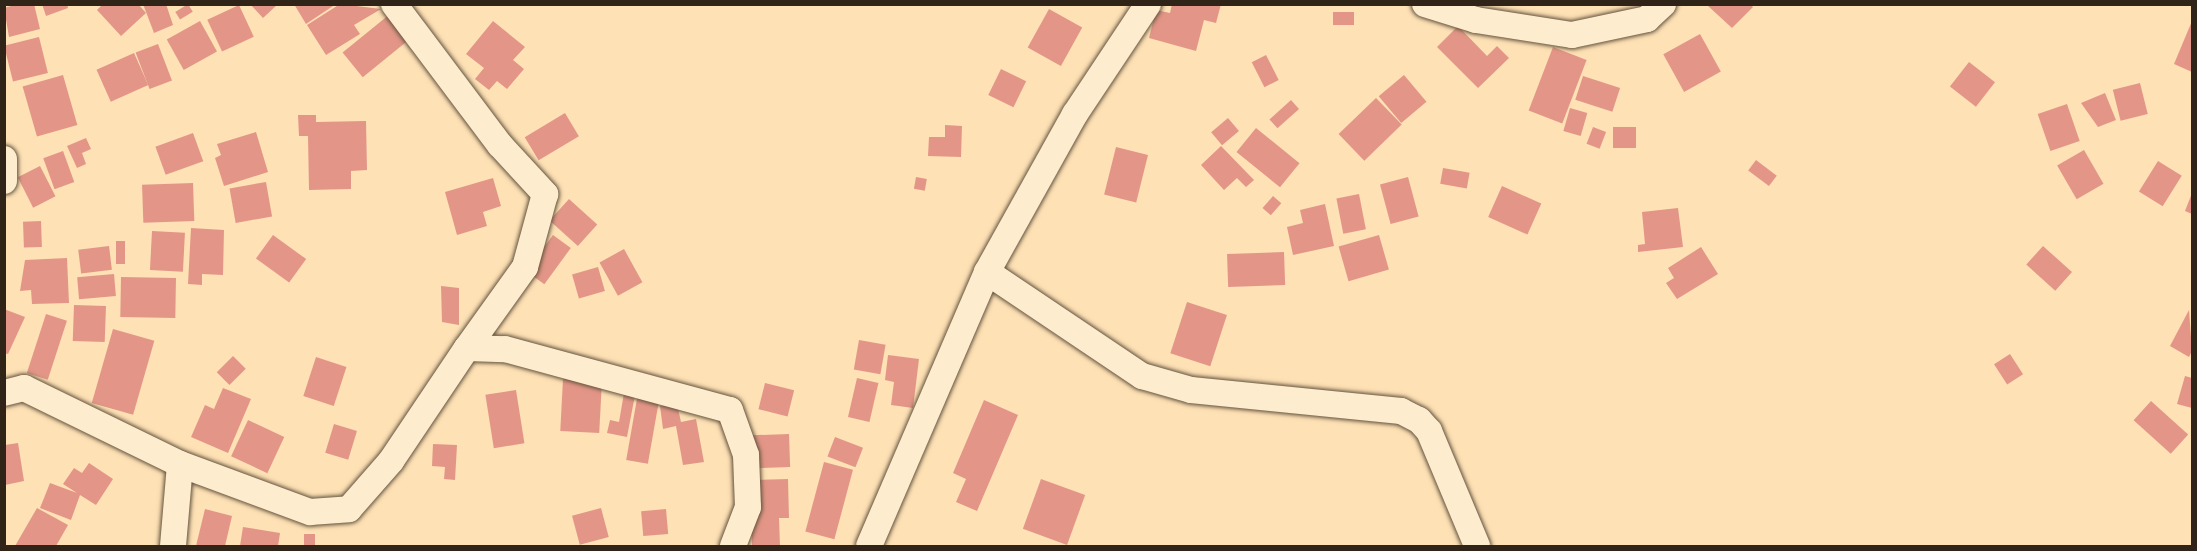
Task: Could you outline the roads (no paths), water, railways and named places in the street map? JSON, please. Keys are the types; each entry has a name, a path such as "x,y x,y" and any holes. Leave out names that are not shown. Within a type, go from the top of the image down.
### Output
{"street":[{"path":"4,370 14,390 180,464 310,512 349,509 391,461 525,267 544,194 500,145 394,4"},
{"path":"869,546 987,272 1075,114 1148,4"},
{"path":"1425,4 1476,20 1572,35 1647,19 1663,4"},
{"path":"4,159 4,181"},
{"path":"987,272 1142,376 1191,390 1401,411 1419,420 1429,431 1477,546"},
{"path":"467,348 505,349 730,411 746,455 748,507 734,546"},
{"path":"173,546 180,464"}]}
